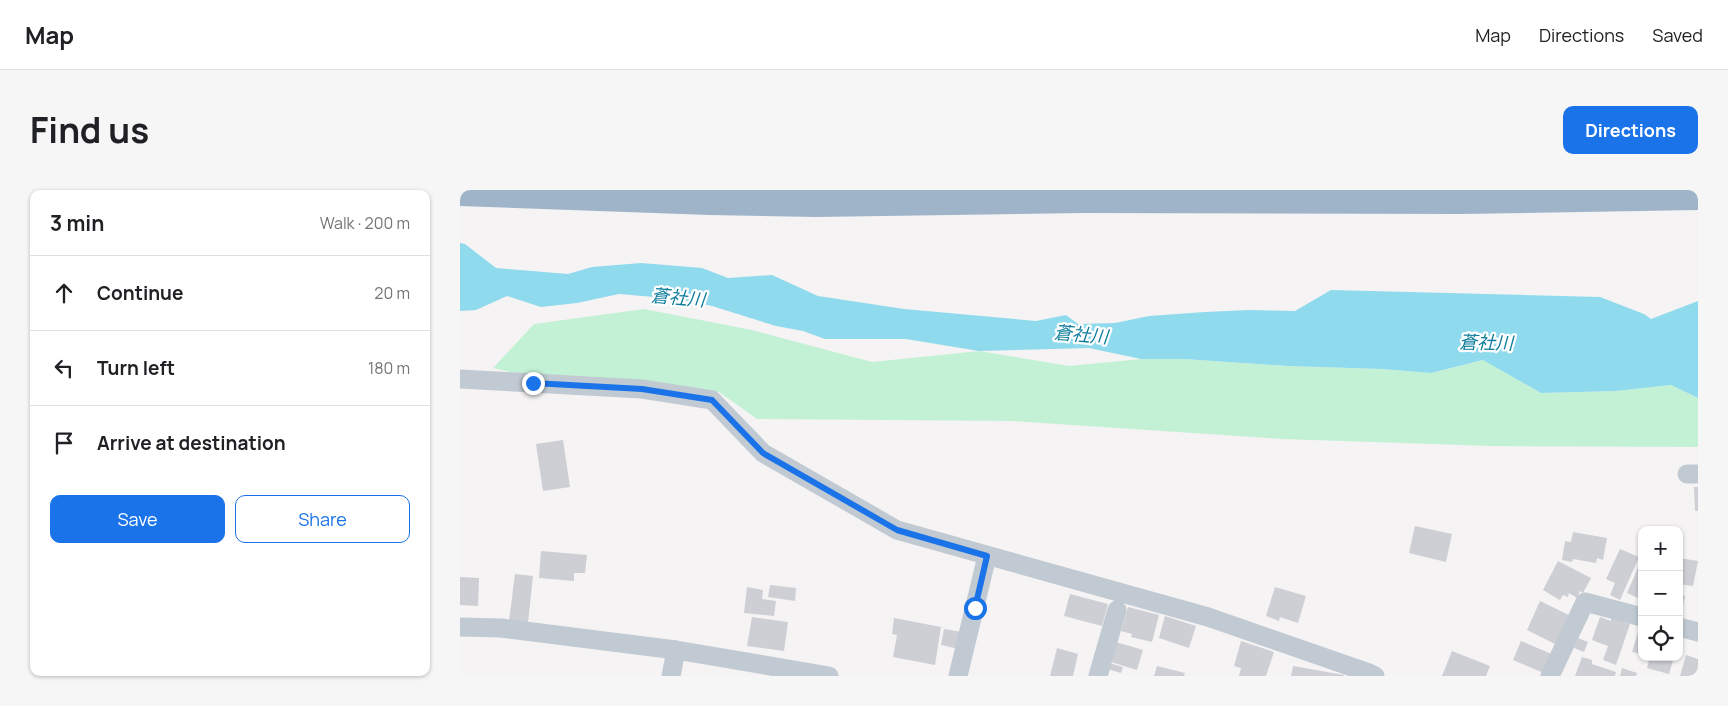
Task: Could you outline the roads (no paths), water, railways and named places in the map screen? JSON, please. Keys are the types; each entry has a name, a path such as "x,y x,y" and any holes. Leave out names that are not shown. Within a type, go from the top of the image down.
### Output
{"highway":[{"path":"460,192 710,201 816,202 890,196 1470,200 1698,196"}],"street":[{"path":"460,379 642,389 712,400 763,453 897,530 1208,617 1375,676"},
{"path":"958,676 987,556"},
{"path":"1550,676 1585,602 1638,616"},
{"path":"1098,676 1117,610"},
{"path":"460,627 501,628 676,650 829,676"},
{"path":"1683,628 1698,632"},
{"path":"671,676 676,650"}],"water":[{"name":"蒼社川","path":"460,243 465,244 496,268 568,274 592,267 641,263 702,268 728,278 772,275 818,296 904,309 1036,321 1066,315 1078,324 1115,323 1149,316 1205,312 1249,310 1295,311 1331,290 1600,297 1644,314 1651,319 1698,301 1698,398 1671,385 1616,391 1541,393 1483,360 1431,373 1184,359 1141,359 1089,348 979,351 906,339 825,339 803,331 776,326 712,306 678,299 619,294 577,303 541,307 507,296 476,310 460,311"}]}
